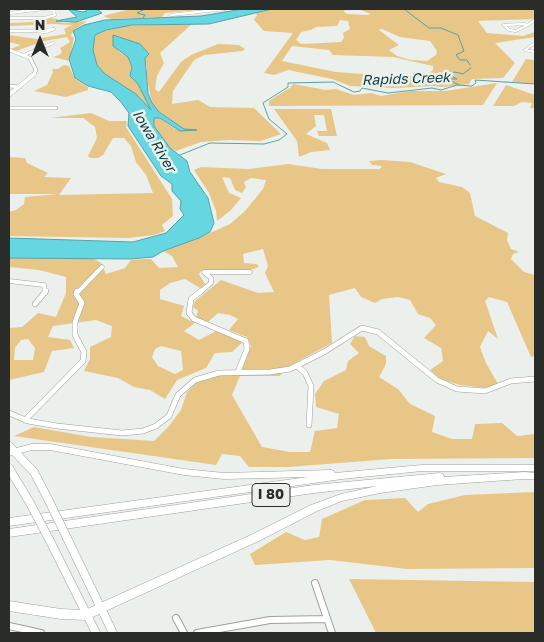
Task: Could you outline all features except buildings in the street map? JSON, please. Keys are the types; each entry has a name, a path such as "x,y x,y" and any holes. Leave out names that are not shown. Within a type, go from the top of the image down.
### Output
{"highway":[{"path":"11,450 50,447 184,472 224,476 264,476 422,468"},
{"name":"I 80","path":"9,522 303,480 422,468 535,468"},
{"path":"9,606 86,616 257,537 314,508 341,498 380,489 437,481 530,475"},
{"name":"I 80","path":"9,533 306,490 402,479 530,475"}],"main road":[{"path":"9,50 32,60 36,71 32,78 9,95"},
{"path":"11,450 34,472 114,633"},
{"path":"9,468 30,503 96,633"}],"street":[{"path":"9,13 43,9 52,10 55,15 42,18 9,18"},
{"path":"171,15 225,9"},
{"path":"528,25 504,25 509,30 516,31 528,25 535,20"},
{"path":"9,31 48,32 54,29 35,31"},
{"path":"24,55 53,43"},
{"path":"535,43 525,50 535,52"},
{"path":"10,86 20,87"},
{"path":"9,108 56,108"},
{"path":"25,420 83,361 84,352 75,335 75,322 82,304 76,294 78,288 94,277 102,267"},
{"path":"238,372 247,349 246,341 194,319 189,313 191,299 207,289 212,278 204,274 204,272 250,272"},
{"path":"9,280 32,282 45,287 45,293 35,304"},
{"path":"9,413 25,420 122,434 143,431 156,426 169,416 178,395 190,383 213,374 277,372 297,366 330,348 354,331 366,328 373,329 393,342 437,380 451,387 485,391 511,380 535,379"},
{"path":"297,366 306,374 311,386 309,425"},
{"path":"315,583 332,633"},
{"path":"176,618 184,633"},
{"path":"197,633 270,620 327,619"},
{"path":"9,626 41,633"}],"shaded area":[{"path":"131,9 209,9 165,13 162,17 111,19 103,16"},
{"path":"272,9 345,9 344,12 347,14 367,15 371,14 358,9 535,9 535,18 533,19 478,21 487,33 523,36 535,32 535,37 495,43 515,63 503,78 472,79 469,84 443,87 394,88 350,86 332,79 288,70 274,75 264,73 293,33 264,31 254,20 257,15 256,13","holes":["340,20 348,21 350,29 343,33 344,38 341,42 301,44 296,40 301,32 316,27 337,26","382,29 400,37 430,41 437,51 436,55 427,61 411,60 397,56 389,50 399,45 379,30","292,46 329,50 333,55 393,57 433,66 433,70 429,73 403,77 336,72 282,61"]},
{"path":"49,18 58,19 56,21 63,23 87,21 73,31 71,36 74,38 69,61 53,57 59,55 62,52 60,48 70,42 67,37 44,41 16,51 10,49 21,45 9,42 9,35 37,39 66,34 64,29 72,25 9,26 9,23 33,22"},
{"path":"193,23 160,53 164,63 157,76 155,89 159,92 181,62 191,55 218,44 239,45 245,49 243,51 204,55 194,60 173,91 172,104 198,100 210,107 254,108 281,134 261,141 229,140 201,142 176,151 170,148 154,126 153,118 160,118 175,129 196,130 184,129 159,112 152,103 145,58 149,54 140,44 122,38 118,51 128,57 132,67 130,76 138,84 152,112 136,94 105,74 97,65 93,50 96,33 125,26"},
{"path":"526,59 535,60 535,84 512,82"},
{"path":"64,65 69,66 75,79 88,87 88,90 66,97 34,91 47,85 53,72 52,69 58,69"},
{"path":"497,83 483,105 269,106 269,101 293,84 326,90 336,89 354,95 371,93 381,96 410,91 445,91"},
{"path":"506,85 535,95 535,108 530,108 532,103 522,102 514,106 493,106"},
{"path":"274,109 331,109 337,136 319,136 317,131 327,131 324,115 314,115 316,126 306,134 327,143 330,150 311,152 299,157 297,141"},
{"path":"91,113 109,121 127,121 126,127 172,199 173,216 162,225 165,231 154,235 129,238 9,236 9,212 16,210 24,204 25,197 58,194 9,194 9,157 25,158 27,163 48,173 44,177 71,178 59,195 153,193 146,175 136,162 131,146 124,138 113,138 103,155 98,158 90,158 88,156 97,138 95,127 83,118 50,118"},
{"path":"369,161 410,162 446,174 436,178 439,182 462,187 470,193 475,216 508,233 507,240 511,249 519,252 513,254 511,259 524,272 535,275 535,356 531,357 507,302 489,297 485,301 498,339 488,331 480,347 486,363 498,384 486,388 460,385 440,379 430,370 443,361 441,348 424,338 436,325 430,318 418,314 410,300 398,297 382,299 375,303 361,297 355,288 329,295 332,343 289,366 278,369 242,369 251,346 247,337 229,330 238,319 230,315 218,313 208,322 196,318 198,311 193,307 195,301 221,280 258,293 274,292 265,273 268,266 263,249 243,254 244,263 257,264 259,267 250,270 202,270 199,274 205,284 200,288 185,279 170,283 160,290 160,299 184,306 181,316 195,323 184,331 199,340 216,331 237,339 242,343 232,352 215,353 206,368 177,380 165,399 150,390 134,387 118,378 84,371 90,359 90,347 111,337 112,326 96,320 53,326 48,337 70,340 74,348 52,351 44,372 9,380 9,328 22,327 38,313 56,317 66,293 66,277 39,270 9,267 9,257 93,258 101,263 106,274 125,268 131,260 151,259 159,268 178,267 172,256 163,251 230,224 245,211 263,189 266,180 251,178 244,182 246,187 242,193 235,190 230,178 222,177 229,193 241,198 231,210 217,221 216,211 209,193 194,170 201,167 249,169 288,164 322,169 380,169 382,166 372,165","holes":["28,339 35,348 33,360 14,360 15,348 21,340","161,346 181,351 183,370 175,374 158,366 152,357 155,349"]},
{"path":"355,336 365,337 369,346 386,356 386,364 379,377 398,389 410,404 435,416 432,432 452,439 472,439 475,424 502,423 517,436 535,434 535,458 391,459 288,467 249,467 240,456 222,454 216,465 14,436 34,427 91,437 154,441 181,410 187,392 197,382 224,374 282,373 280,376 240,376 232,395 262,447 290,452 310,452 315,431 337,428 339,414 316,407 315,394 324,381 346,370 348,361 359,353 350,344"},
{"path":"535,492 535,568 407,569 330,560 255,565 250,554 286,532 305,540 319,537 322,519 365,500 405,498 418,512 428,504 465,495"},
{"path":"349,579 535,582 535,633 376,633"}],"water":[{"path":"68,9 83,12 87,11 85,9 97,9 102,13 76,22 56,21 77,17"},
{"name":"Iowa River","path":"243,9 272,9 209,24 132,25 106,30 95,35 93,50 97,65 105,74 136,94 151,110 138,84 130,76 132,67 128,57 113,46 113,35 140,44 149,54 145,58 148,93 152,103 159,112 184,129 197,130 180,131 160,118 154,118 154,126 170,148 187,161 190,172 208,198 214,223 210,232 153,257 130,259 9,258 9,238 133,242 166,233 184,215 180,209 181,201 172,191 172,184 161,176 128,126 129,113 121,102 111,92 88,86 75,78 69,59 76,39 73,31 84,25 105,20 201,16"}],"waterway":[{"path":"143,18 145,15 137,13 145,9"},
{"path":"404,9 429,28 441,28 458,35 464,51 456,55 460,60 467,60 470,65"},
{"path":"459,85 447,79 457,79 448,74 455,72 463,74 471,68"},
{"name":"Rapids Creek","path":"180,155 210,143 264,144 279,140 287,134 269,119 263,103 288,87 288,83 333,82 354,92 360,91 362,88 388,93 432,88 441,90 457,85 472,86 476,83 475,80 535,84"}]}
